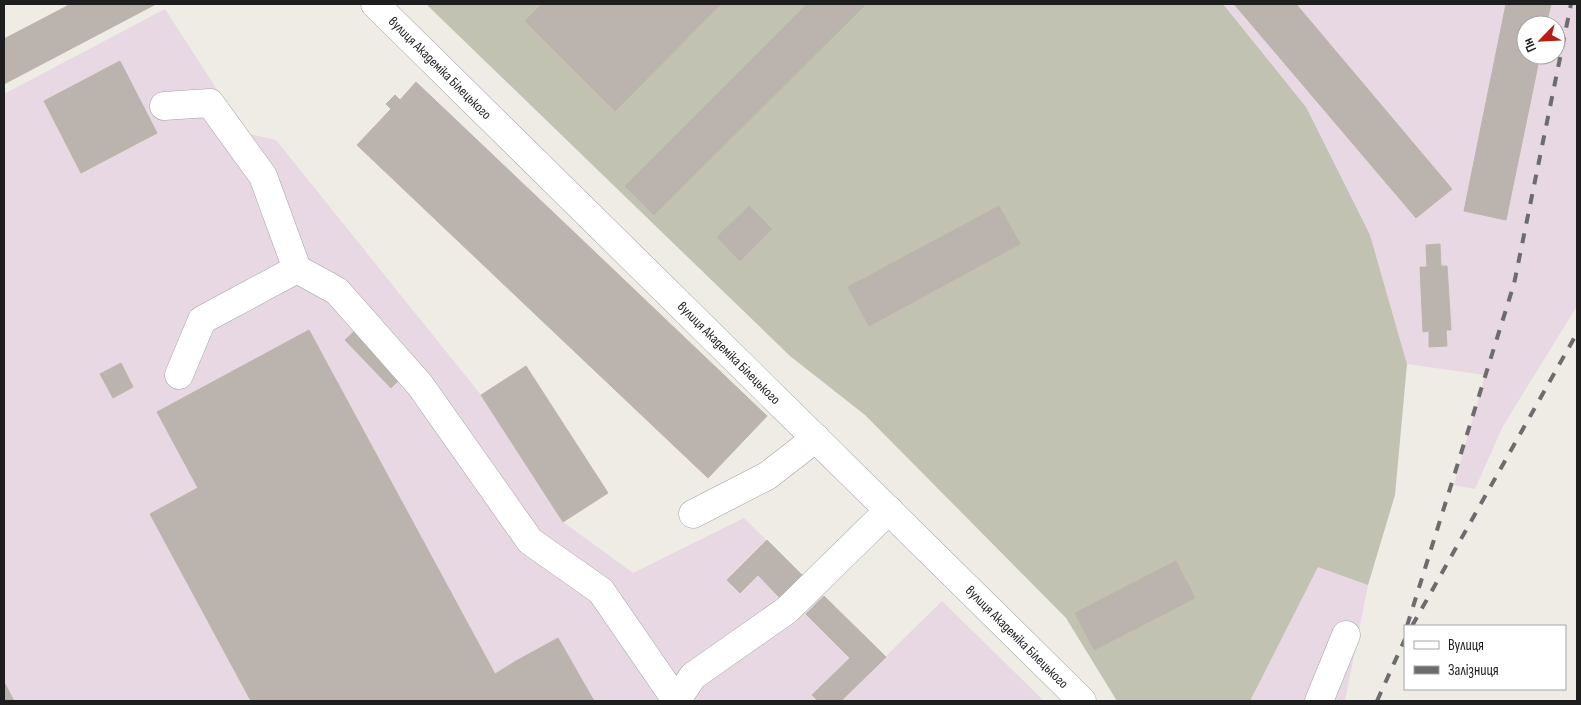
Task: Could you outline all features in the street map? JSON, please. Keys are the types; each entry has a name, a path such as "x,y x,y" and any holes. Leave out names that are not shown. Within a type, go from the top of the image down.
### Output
{"street":[{"name":"вулиця Академіка Білецького","path":"375,4 1082,701"},
{"path":"164,106 210,103 263,176 297,269 337,291 420,385 530,541 601,591 676,700 693,676 787,610 889,510"},
{"path":"179,375 202,320 297,269"},
{"path":"693,514 767,476 816,438"},
{"path":"1319,701 1346,635"}],"shaded area":[{"path":"426,4 1223,4 1306,107 1370,235 1407,364 1395,495 1368,585 1318,567 1250,701 1117,701 1066,618 865,415 790,356"},
{"path":"1223,4 1577,4 1577,306 1503,426 1475,489 1454,485 1485,375 1407,364 1370,235 1306,107"},
{"path":"165,9 245,133 276,140 481,395 563,522 633,573 744,518 885,657 942,601 1044,701 4,701 4,94"},
{"path":"1318,566 1368,585 1345,701 1250,701"}],"building":[{"path":"71,4 156,4 4,84 4,39"},
{"path":"542,4 721,4 615,111 525,21"},
{"path":"807,4 866,4 654,215 625,186"},
{"path":"1234,4 1296,4 1452,189 1416,218"},
{"path":"1506,4 1551,4 1548,15 1516,15 1516,65 1538,65 1506,220 1464,211"},
{"path":"120,61 157,133 81,173 44,101"},
{"path":"416,82 556,215 497,278 357,145 391,109 386,104 395,95 400,100"},
{"path":"749,206 772,229 740,261 717,237"},
{"path":"999,206 1020,244 869,326 848,287"},
{"path":"556,215 767,416 708,478 497,278"},
{"path":"1440,244 1441,266 1447,266 1451,330 1446,330 1447,346 1429,347 1429,331 1423,332 1420,267 1427,267 1426,245"},
{"path":"360,326 405,374 391,388 345,340"},
{"path":"309,330 495,674 516,661 539,701 428,701 450,689 308,428 198,488 157,412"},
{"path":"121,363 133,387 113,398 100,374"},
{"path":"526,366 608,493 563,522 481,395"},
{"path":"308,428 450,689 428,701 251,701 150,514"},
{"path":"767,540 802,575 780,598 758,575 740,593 727,580"},
{"path":"1176,561 1195,598 1094,650 1075,613"},
{"path":"824,596 886,657 841,701 818,701 812,695 850,658 806,614"},
{"path":"558,638 594,701 539,701 516,661"},
{"path":"4,682 14,701 4,701"}],"railway":[{"path":"1407,625 1514,284 1571,4"},
{"path":"1413,625 1577,333"},
{"path":"1377,701 1404,641"}]}
